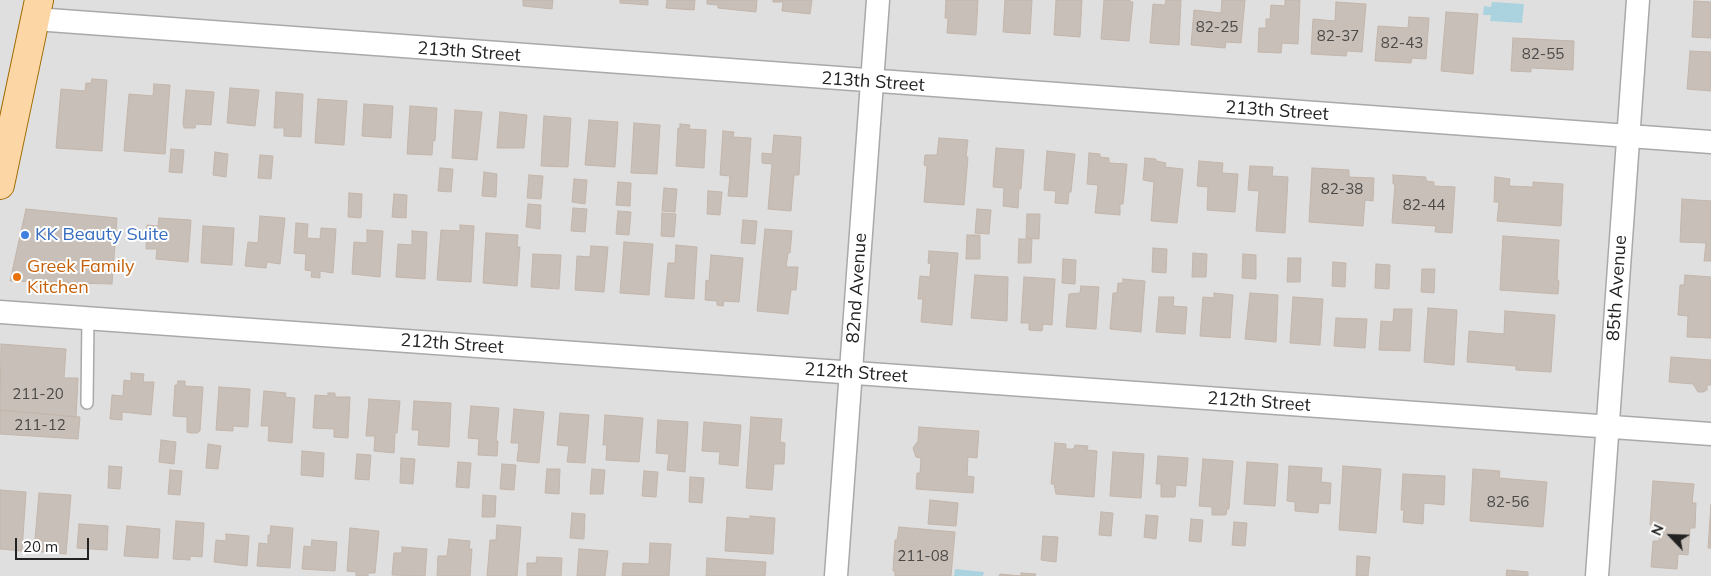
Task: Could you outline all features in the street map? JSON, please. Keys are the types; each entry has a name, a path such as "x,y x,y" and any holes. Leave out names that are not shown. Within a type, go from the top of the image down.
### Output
{"main road":[{"path":"0,185 37,10"}],"street":[{"name":"82nd Avenue","path":"836,576 878,0"},
{"name":"85th Avenue","path":"1597,576 1638,0"},
{"name":"213th Street","path":"37,10 872,82 1711,142"},
{"name":"212th Street","path":"0,312 1711,434"}],"lane":[{"path":"87,404 88,318"}],"shaded area":[{"path":"0,0 1711,0 1711,576 0,576"}],"water":[{"path":"1492,2 1524,4 1522,23 1490,21 1491,15 1483,15 1484,6 1491,7"},
{"path":"955,569 984,572 983,576 954,576"}],"building":[{"path":"523,0 553,0 552,9 523,6"},
{"path":"620,0 648,0 648,5 620,3"},
{"path":"667,0 695,0 694,10 666,8"},
{"path":"707,0 757,0 756,12 718,8 718,5 707,4"},
{"path":"773,0 812,0 810,14 782,11 783,2 773,2"},
{"path":"946,0 978,0 976,35 947,33 948,18 945,18"},
{"path":"1005,0 1032,0 1030,34 1003,32"},
{"path":"1056,0 1082,0 1080,37 1054,35"},
{"path":"1104,0 1130,0 1130,2 1133,2 1129,41 1101,39"},
{"path":"1166,0 1181,0 1179,45 1150,43 1153,4 1165,5"},
{"path":"1222,0 1245,0 1241,43 1226,42 1225,48 1191,45 1194,10 1221,13"},
{"path":"1285,0 1300,0 1298,44 1282,43 1281,53 1258,52 1259,28 1266,28 1266,19 1270,19 1271,5 1285,6"},
{"path":"1694,1 1711,2 1711,38 1692,37"},
{"path":"1336,2 1366,4 1362,52 1347,51 1346,56 1311,54 1313,19 1335,21"},
{"path":"1446,12 1478,14 1473,74 1441,71"},
{"path":"1409,17 1429,18 1426,59 1412,58 1411,63 1375,61 1378,26 1408,28"},
{"path":"1513,38 1574,41 1573,70 1531,68 1531,72 1511,71"},
{"path":"1690,51 1711,52 1711,91 1687,89"},
{"path":"92,79 107,80 102,151 56,148 61,89 85,91 86,83 91,83"},
{"path":"154,84 170,85 165,154 124,151 129,94 153,96"},
{"path":"230,88 259,90 255,126 227,123"},
{"path":"186,90 214,92 211,125 196,124 195,128 184,128"},
{"path":"276,92 303,94 301,137 284,136 284,128 274,128"},
{"path":"318,99 347,101 344,145 315,143"},
{"path":"364,104 393,106 391,138 362,136"},
{"path":"410,106 437,108 435,141 433,140 432,155 407,154"},
{"path":"455,110 482,112 477,160 452,158"},
{"path":"500,112 527,115 524,148 497,148"},
{"path":"544,116 571,118 568,167 541,166"},
{"path":"589,120 618,122 615,167 585,165"},
{"path":"634,123 660,125 657,174 631,173"},
{"path":"680,124 690,125 689,129 706,130 704,168 676,166 678,128 680,128"},
{"path":"723,131 734,132 733,137 751,138 747,197 728,196 730,176 720,175"},
{"path":"774,135 801,137 799,175 794,175 791,211 768,209 772,164 762,163 762,153 772,154"},
{"path":"939,138 968,140 964,205 924,202 927,166 924,165 925,155 937,155"},
{"path":"996,148 1024,150 1018,208 1003,206 1004,188 993,187"},
{"path":"171,149 184,150 182,173 169,172"},
{"path":"1047,151 1075,154 1068,204 1055,203 1056,191 1044,190"},
{"path":"215,152 228,154 226,177 213,175"},
{"path":"1089,153 1100,154 1100,157 1109,158 1109,163 1127,164 1120,215 1095,213 1098,185 1087,184"},
{"path":"260,155 273,156 271,179 258,178"},
{"path":"1145,158 1156,159 1156,161 1166,163 1165,167 1183,169 1177,223 1151,221 1154,182 1143,180"},
{"path":"1199,161 1223,163 1222,173 1238,174 1235,212 1207,210 1208,187 1197,186"},
{"path":"1250,166 1273,167 1272,176 1288,177 1285,233 1256,231 1259,191 1248,190"},
{"path":"440,168 453,169 451,192 438,191"},
{"path":"1312,168 1349,170 1349,177 1374,178 1373,201 1365,200 1363,226 1309,222"},
{"path":"484,172 497,174 496,197 482,196"},
{"path":"529,175 543,176 541,199 527,198"},
{"path":"1393,175 1426,177 1426,181 1434,182 1434,186 1455,187 1452,233 1435,232 1436,226 1392,223 1395,184 1393,184"},
{"path":"1495,177 1510,179 1509,186 1533,187 1533,182 1563,184 1561,226 1497,221 1499,202 1494,202"},
{"path":"574,179 587,180 585,204 572,202"},
{"path":"618,182 631,183 630,206 616,205"},
{"path":"664,188 677,189 675,212 662,211"},
{"path":"708,191 722,192 720,215 707,214"},
{"path":"349,193 362,194 361,218 348,217"},
{"path":"394,194 407,195 406,218 392,217"},
{"path":"1682,199 1711,201 1711,261 1704,261 1706,243 1680,242"},
{"path":"528,204 541,205 540,229 526,227"},
{"path":"573,208 587,209 585,232 571,231"},
{"path":"26,209 117,218 112,284 10,281"},
{"path":"977,209 991,210 989,234 975,233"},
{"path":"618,211 631,212 629,235 616,234"},
{"path":"662,213 676,214 674,237 661,236"},
{"path":"1027,214 1040,214 1039,239 1026,238"},
{"path":"260,216 285,218 280,264 267,262 266,268 245,266 248,242 258,243"},
{"path":"159,218 191,220 188,262 156,259 157,249 146,249 147,225 158,226"},
{"path":"743,220 757,221 755,244 741,243"},
{"path":"296,223 308,224 307,238 320,239 321,228 336,229 333,273 320,271 320,278 311,277 312,271 305,270 306,254 294,253"},
{"path":"460,225 474,226 471,282 437,280 441,230 460,231"},
{"path":"203,226 234,228 232,265 201,263"},
{"path":"765,229 792,231 790,253 788,253 786,267 798,267 796,290 791,290 788,314 757,311"},
{"path":"367,230 383,231 380,277 352,274 354,242 367,243"},
{"path":"412,231 427,232 425,279 396,277 398,244 412,245"},
{"path":"486,233 518,235 517,247 520,247 517,286 483,283"},
{"path":"967,235 980,235 980,259 966,259"},
{"path":"1503,236 1559,240 1558,294 1500,290"},
{"path":"1019,239 1032,239 1031,263 1018,263"},
{"path":"624,242 653,244 649,295 620,293"},
{"path":"676,245 697,247 694,299 665,297 668,263 675,263"},
{"path":"591,246 608,247 604,292 575,290 577,256 590,257"},
{"path":"1153,248 1167,249 1166,273 1152,272"},
{"path":"929,251 958,253 952,325 921,322 923,299 918,299 920,276 930,277"},
{"path":"1193,253 1207,254 1206,277 1192,277"},
{"path":"533,254 561,255 559,289 531,287"},
{"path":"1243,254 1256,255 1256,279 1242,278"},
{"path":"711,255 743,258 739,302 724,301 723,306 717,305 717,301 705,300 706,280 709,281"},
{"path":"1288,258 1301,258 1300,282 1287,282"},
{"path":"1063,259 1076,260 1075,284 1062,283"},
{"path":"1333,262 1346,263 1345,287 1332,286"},
{"path":"1376,264 1390,265 1389,289 1375,288"},
{"path":"1422,269 1435,269 1434,293 1421,292"},
{"path":"975,275 1008,277 1007,321 971,318"},
{"path":"1685,275 1711,277 1711,338 1687,337 1688,316 1678,315 1680,285 1684,285"},
{"path":"1024,277 1055,279 1052,325 1043,324 1042,331 1029,330 1029,323 1021,323"},
{"path":"1123,279 1145,281 1141,332 1110,329 1113,293 1117,293 1118,283 1123,283"},
{"path":"1081,286 1099,287 1096,329 1066,327 1069,294 1080,293"},
{"path":"1214,293 1233,295 1230,338 1200,336 1203,297 1214,298"},
{"path":"1250,293 1278,295 1276,342 1245,339"},
{"path":"1159,297 1174,297 1173,306 1187,307 1185,334 1156,332"},
{"path":"1293,297 1323,299 1320,345 1290,343"},
{"path":"1428,308 1457,310 1454,365 1424,362"},
{"path":"1394,309 1412,309 1410,351 1379,350 1381,321 1393,322"},
{"path":"1505,311 1555,315 1551,372 1516,370 1516,366 1467,362 1469,331 1504,334"},
{"path":"1336,318 1367,319 1365,348 1334,346"},
{"path":"1,344 66,349 64,378 78,378 76,417 0,410"},
{"path":"1671,357 1711,360 1711,385 1707,385 1707,390 1698,392 1693,384 1669,382"},
{"path":"131,373 144,374 143,382 154,382 151,415 122,412 122,420 110,419 112,395 123,396 124,380 131,381"},
{"path":"178,381 185,381 185,386 203,387 200,431 197,433 187,432 187,417 173,416 175,385 177,385"},
{"path":"219,387 250,389 248,427 233,426 233,431 216,430"},
{"path":"264,391 286,393 285,397 295,398 292,443 268,441 269,426 261,426"},
{"path":"328,393 335,393 335,397 350,397 348,438 334,437 334,429 313,428 315,395 328,396"},
{"path":"369,399 400,401 394,453 374,451 375,436 366,436"},
{"path":"414,401 451,403 449,447 418,445 419,430 412,430"},
{"path":"471,406 499,408 496,441 498,441 497,456 478,455 479,439 468,438"},
{"path":"514,409 544,412 539,463 517,461 519,443 511,443"},
{"path":"0,410 80,417 78,439 0,434"},
{"path":"560,413 589,415 585,463 567,462 569,446 557,445"},
{"path":"605,415 643,418 639,462 606,460 607,445 603,445"},
{"path":"751,417 782,419 780,442 785,443 784,464 774,464 772,490 746,488"},
{"path":"658,420 688,422 685,472 667,470 669,454 656,453"},
{"path":"704,422 741,425 738,466 719,464 720,452 702,451"},
{"path":"919,427 979,431 977,458 968,457 967,476 974,477 973,493 916,489 917,473 920,473 921,458 916,457 913,448 918,441"},
{"path":"161,440 176,442 174,464 159,462"},
{"path":"1055,443 1066,444 1066,449 1074,449 1075,445 1088,446 1087,450 1097,451 1094,497 1056,494 1054,484 1051,484"},
{"path":"208,444 221,446 218,469 206,468"},
{"path":"302,451 324,453 323,477 301,475"},
{"path":"1113,452 1144,454 1141,498 1110,496"},
{"path":"357,454 371,455 369,480 355,479"},
{"path":"1158,456 1188,458 1186,486 1176,485 1175,497 1161,497 1161,484 1156,484"},
{"path":"401,458 415,459 413,484 400,483"},
{"path":"1203,459 1233,461 1229,509 1227,509 1226,515 1212,515 1212,507 1199,506"},
{"path":"458,462 471,463 469,488 456,487"},
{"path":"1247,462 1278,464 1275,506 1244,504"},
{"path":"502,464 516,465 514,490 500,489"},
{"path":"109,466 122,467 120,489 108,488"},
{"path":"1289,466 1322,468 1321,482 1331,483 1330,504 1319,503 1318,513 1295,511 1295,502 1287,501"},
{"path":"1343,466 1381,469 1376,533 1339,530"},
{"path":"547,469 560,469 559,494 545,493"},
{"path":"592,469 605,470 603,494 590,494"},
{"path":"1473,469 1500,471 1499,478 1547,482 1543,527 1470,521"},
{"path":"170,470 182,471 180,495 168,494"},
{"path":"644,471 658,472 656,497 642,496"},
{"path":"1403,474 1445,476 1444,505 1424,503 1423,524 1403,522 1404,510 1401,510"},
{"path":"690,477 704,478 702,503 689,502"},
{"path":"1653,481 1694,484 1692,503 1696,503 1695,528 1690,528 1688,555 1678,554 1677,569 1651,567 1653,541 1659,541 1660,525 1650,525"},
{"path":"0,490 26,492 22,551 0,549"},
{"path":"39,493 71,495 66,554 34,551"},
{"path":"483,495 496,496 495,517 482,517"},
{"path":"930,500 958,503 956,526 928,524"},
{"path":"1711,505 1711,548 1708,548"},
{"path":"1101,512 1113,513 1111,536 1099,535"},
{"path":"572,513 585,514 584,539 570,538"},
{"path":"1146,515 1158,516 1156,539 1144,537"},
{"path":"750,516 775,518 773,554 725,551 727,517 750,519"},
{"path":"1191,519 1203,520 1201,542 1189,541"},
{"path":"176,521 204,523 202,557 190,556 190,560 173,559"},
{"path":"1234,522 1247,523 1245,546 1232,545"},
{"path":"79,524 108,526 107,550 77,548"},
{"path":"497,525 521,527 517,576 487,576 490,540 496,540"},
{"path":"127,526 160,529 158,558 124,556"},
{"path":"271,526 293,528 290,568 257,566 259,543 268,544"},
{"path":"899,527 955,532 951,576 895,576 895,571 893,571 895,540 897,540"},
{"path":"350,528 379,531 375,573 368,573 368,576 356,576 356,572 347,571"},
{"path":"226,534 249,536 247,566 214,562 216,540 226,541"},
{"path":"1043,536 1058,537 1056,562 1041,560"},
{"path":"449,539 470,541 469,549 472,549 470,576 437,576 438,556 447,556"},
{"path":"312,540 337,542 335,571 302,569 304,546 311,547"},
{"path":"650,543 671,544 669,576 622,576 623,563 649,564"},
{"path":"402,547 427,549 425,576 392,575 394,553 402,553"},
{"path":"579,549 608,551 605,576 577,576"},
{"path":"1357,556 1370,557 1368,576 1356,576"},
{"path":"537,557 562,558 561,576 527,576 527,563 536,563"},
{"path":"707,558 766,562 765,576 706,576"},
{"path":"1507,570 1528,572 1528,576 1506,576"},
{"path":"1021,573 1036,574 1035,576 1021,576"},
{"path":"1000,574 1021,576 999,576"}],"place":[{"name":"KK Beauty Suite","path":"25,235"},
{"name":"Greek Family Kitchen","path":"17,277"}]}
